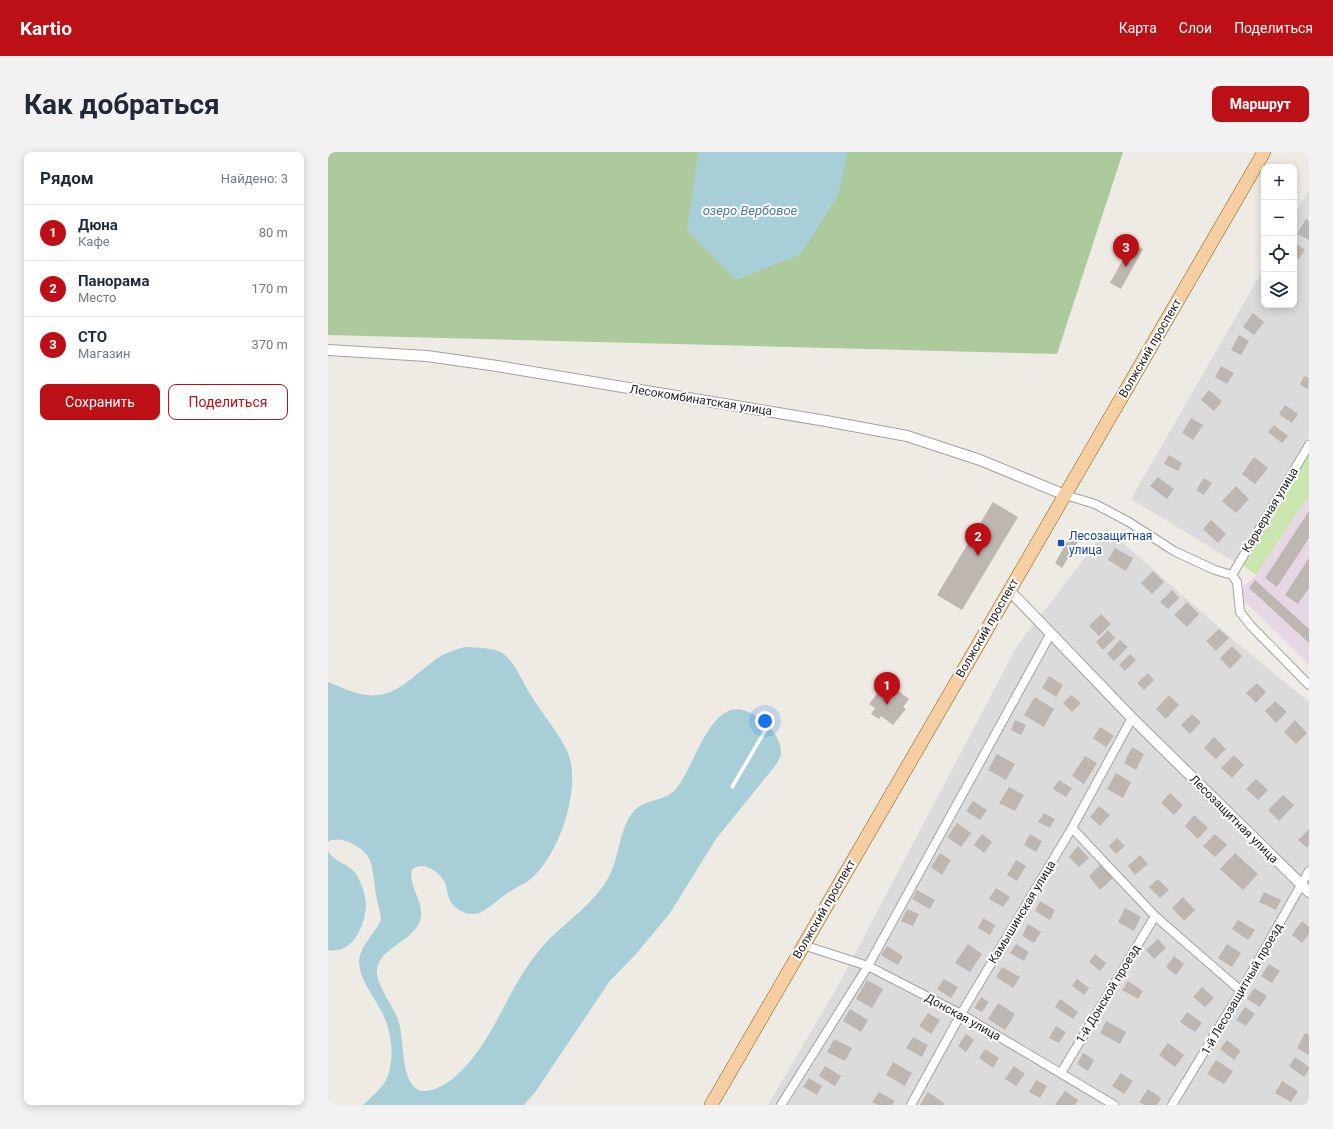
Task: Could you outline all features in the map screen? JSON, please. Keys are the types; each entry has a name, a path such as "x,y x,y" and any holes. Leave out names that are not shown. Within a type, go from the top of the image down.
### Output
{"main road":[{"name":"Волжский проспект","path":"711,1105 1264,152"}],"street":[{"name":"Лесокомбинатская улица","path":"328,350 427,356 497,366 826,421 900,435 980,460 1065,495"},
{"name":"Карьерная улица","path":"1232,575 1309,445"},
{"path":"1065,495 1095,504 1129,522 1174,551 1215,570 1232,575 1236,582 1240,612 1251,626 1309,685"},
{"name":"Лесозащитная улица","path":"1009,590 1132,718 1305,889"},
{"path":"781,1105 868,966 1051,633"},
{"name":"Камышинская улица","path":"911,1105 961,1014 1072,828 1132,718"},
{"path":"1072,828 1155,916 1242,991"},
{"name":"1-й Лесозащитный проезд","path":"1172,1105 1305,889 1309,871"},
{"name":"1-й Донской проезд","path":"1061,1073 1155,916"},
{"name":"Донская улица","path":"803,945 868,966 961,1014 1114,1105"}],"shaded area":[{"path":"1309,190 1309,437 1238,564 1131,499 1261,273 1261,308 1297,308 1297,211"},
{"path":"1309,495 1309,664 1236,593 1256,575"},
{"path":"1107,529 1236,642 1309,702 1309,1105 768,1105 839,984 1017,646"}],"green space":[{"path":"328,152 1123,152 1057,354 328,335"},
{"path":"1309,445 1309,495 1256,575 1242,565"}],"water":[{"name":"озеро Вербовое","path":"698,152 848,152 838,195 801,254 736,280 687,230"},
{"path":"465,647 495,650 504,654 512,663 567,750 572,771 572,787 564,824 557,842 538,872 527,882 507,893 483,911 470,914 457,909 451,902 445,883 438,873 426,866 412,869 412,882 421,910 419,923 415,930 387,952 378,965 377,973 383,991 399,1023 408,1076 412,1084 418,1090 433,1090 448,1082 466,1066 476,1054 516,984 534,957 552,937 591,901 607,880 614,863 624,828 633,812 642,805 669,795 674,791 682,780 706,735 715,722 726,712 738,709 753,714 773,731 781,748 781,755 775,766 716,839 670,913 636,954 609,982 536,1091 524,1105 363,1105 385,1082 390,1069 392,1051 387,1023 364,981 359,963 362,951 381,920 381,917 369,858 362,850 350,843 338,840 328,842 328,682 361,694 385,694 402,686 440,657"},
{"path":"328,851 335,859 355,872 362,886 366,903 364,920 361,928 351,943 344,948 337,950 328,950"}],"pier":[{"path":"767,724 770,726 733,789 730,787"}],"building":[{"path":"1306,219 1309,221 1309,240 1297,234"},
{"path":"1132,243 1143,249 1121,289 1110,283"},
{"path":"1297,244 1305,250 1299,259 1297,257"},
{"path":"1253,313 1264,322 1254,335 1243,327"},
{"path":"1239,335 1249,341 1241,355 1231,350"},
{"path":"1221,366 1234,373 1227,384 1215,377"},
{"path":"1304,376 1309,378 1308,389 1300,385"},
{"path":"1209,390 1222,401 1214,411 1201,400"},
{"path":"1285,405 1298,414 1292,423 1279,414"},
{"path":"1191,418 1203,425 1193,440 1182,433"},
{"path":"1274,425 1288,436 1282,443 1268,432"},
{"path":"1169,455 1182,463 1178,471 1164,464"},
{"path":"1254,457 1268,468 1255,484 1242,474"},
{"path":"1158,477 1174,489 1167,499 1150,486"},
{"path":"1204,478 1212,483 1204,495 1196,490"},
{"path":"1236,486 1249,499 1236,513 1222,501"},
{"path":"993,502 1018,517 962,610 937,595"},
{"path":"1309,511 1309,538 1277,587 1265,578"},
{"path":"1211,520 1226,534 1218,543 1203,529"},
{"path":"1072,533 1080,538 1062,568 1055,563"},
{"path":"1115,548 1133,558 1126,571 1108,560"},
{"path":"1309,558 1309,588 1298,604 1285,595"},
{"path":"1153,571 1164,582 1152,594 1141,583"},
{"path":"1255,580 1309,629 1309,643 1249,588"},
{"path":"1172,590 1179,598 1168,609 1160,602"},
{"path":"1187,602 1199,614 1187,627 1174,615"},
{"path":"1101,614 1111,624 1099,636 1089,626"},
{"path":"1219,629 1229,638 1216,651 1206,641"},
{"path":"1108,630 1115,638 1103,650 1096,642"},
{"path":"1120,640 1128,647 1114,661 1107,654"},
{"path":"1232,646 1242,656 1230,669 1220,658"},
{"path":"1130,654 1136,660 1125,671 1119,665"},
{"path":"1148,673 1154,680 1144,690 1137,683"},
{"path":"1049,676 1063,685 1056,697 1042,688"},
{"path":"1257,683 1266,692 1256,703 1246,693"},
{"path":"889,684 909,699 903,707 906,709 893,725 881,716 879,719 871,714 875,708 869,704 877,694 880,696"},
{"path":"1071,695 1081,703 1072,712 1063,703"},
{"path":"1169,695 1179,705 1166,719 1156,709"},
{"path":"1035,697 1054,709 1044,727 1024,715"},
{"path":"1275,701 1287,712 1276,723 1265,711"},
{"path":"1192,714 1201,722 1190,734 1181,725"},
{"path":"1015,720 1026,725 1021,735 1011,730"},
{"path":"1295,720 1307,733 1296,744 1284,732"},
{"path":"1100,727 1114,736 1106,747 1093,738"},
{"path":"1214,737 1226,749 1216,759 1204,748"},
{"path":"1132,747 1144,754 1136,770 1124,763"},
{"path":"997,754 1015,764 1006,780 988,770"},
{"path":"1234,755 1244,765 1232,778 1221,768"},
{"path":"1085,756 1097,763 1084,784 1072,776"},
{"path":"1116,773 1131,782 1123,798 1107,789"},
{"path":"1256,779 1268,790 1258,800 1246,789"},
{"path":"1059,780 1072,788 1066,797 1053,789"},
{"path":"1009,787 1024,795 1015,811 999,803"},
{"path":"1170,793 1183,805 1174,815 1161,803"},
{"path":"1283,795 1294,805 1279,821 1268,810"},
{"path":"973,801 987,810 980,820 966,811"},
{"path":"1099,806 1110,815 1100,826 1090,817"},
{"path":"1044,813 1055,819 1050,828 1038,822"},
{"path":"1194,815 1208,828 1198,839 1185,826"},
{"path":"957,823 971,833 961,847 947,837"},
{"path":"1309,829 1309,845 1307,848 1298,840"},
{"path":"982,834 992,842 984,853 974,845"},
{"path":"1030,834 1042,841 1036,852 1024,845"},
{"path":"1215,834 1227,845 1215,857 1203,846"},
{"path":"1117,838 1125,846 1116,854 1109,846"},
{"path":"1078,846 1089,858 1079,867 1069,857"},
{"path":"940,853 951,860 942,875 931,867"},
{"path":"1235,853 1258,874 1243,890 1220,869"},
{"path":"1140,855 1148,864 1135,875 1128,866"},
{"path":"1016,860 1026,866 1017,881 1007,875"},
{"path":"1101,864 1113,878 1100,890 1089,876"},
{"path":"1158,879 1169,890 1160,898 1149,887"},
{"path":"996,888 1010,897 1003,907 989,899"},
{"path":"917,890 935,900 930,909 912,899"},
{"path":"1264,892 1281,900 1276,910 1259,902"},
{"path":"1183,897 1195,910 1184,921 1172,908"},
{"path":"1040,901 1055,910 1050,920 1035,911"},
{"path":"1125,908 1141,917 1134,931 1118,922"},
{"path":"907,909 919,914 913,926 901,921"},
{"path":"983,918 995,925 990,935 978,928"},
{"path":"1238,920 1255,930 1248,940 1232,929"},
{"path":"1302,921 1309,927 1309,934 1302,943 1292,935"},
{"path":"1028,924 1041,932 1034,943 1022,936"},
{"path":"1158,939 1166,948 1154,959 1146,950"},
{"path":"968,944 982,954 970,972 955,963"},
{"path":"1016,944 1029,952 1024,961 1010,953"},
{"path":"1227,944 1241,953 1232,967 1218,958"},
{"path":"887,946 903,956 898,965 881,955"},
{"path":"1095,954 1106,963 1100,971 1089,962"},
{"path":"1174,956 1184,964 1176,975 1166,967"},
{"path":"1269,964 1280,971 1272,983 1261,976"},
{"path":"1002,967 1020,977 1013,988 996,977"},
{"path":"944,979 958,987 951,998 937,989"},
{"path":"1077,979 1089,988 1084,995 1072,986"},
{"path":"867,980 883,989 872,1008 856,999"},
{"path":"1128,981 1143,991 1138,999 1122,990"},
{"path":"1202,987 1214,998 1205,1007 1193,997"},
{"path":"1254,988 1267,996 1260,1007 1247,999"},
{"path":"981,997 989,1002 982,1012 974,1008"},
{"path":"1060,999 1078,1012 1073,1019 1055,1007"},
{"path":"998,1003 1015,1014 1005,1030 988,1019"},
{"path":"1245,1007 1255,1014 1246,1026 1236,1020"},
{"path":"850,1009 868,1020 861,1032 843,1021"},
{"path":"1187,1012 1202,1023 1195,1032 1180,1022"},
{"path":"928,1013 940,1020 931,1034 919,1026"},
{"path":"1106,1021 1126,1032 1120,1044 1100,1033"},
{"path":"1056,1026 1066,1032 1059,1043 1049,1038"},
{"path":"1305,1033 1309,1035 1309,1055 1297,1048"},
{"path":"966,1034 974,1040 966,1052 958,1046"},
{"path":"913,1037 928,1045 922,1057 906,1048"},
{"path":"834,1039 852,1048 845,1061 827,1052"},
{"path":"1227,1040 1241,1051 1234,1060 1220,1049"},
{"path":"1168,1043 1184,1055 1175,1067 1159,1055"},
{"path":"985,1049 999,1058 993,1068 979,1058"},
{"path":"1083,1053 1094,1060 1088,1071 1077,1064"},
{"path":"1295,1057 1309,1067 1309,1070 1304,1077 1289,1066"},
{"path":"1216,1060 1233,1071 1224,1084 1207,1074"},
{"path":"893,1062 912,1073 905,1086 886,1075"},
{"path":"825,1066 841,1076 835,1086 819,1076"},
{"path":"1014,1066 1025,1074 1016,1086 1005,1079"},
{"path":"1121,1073 1133,1081 1124,1094 1112,1086"},
{"path":"809,1078 822,1086 817,1095 803,1087"},
{"path":"1036,1080 1047,1086 1040,1098 1029,1092"},
{"path":"1282,1081 1298,1091 1291,1102 1275,1093"},
{"path":"1148,1089 1161,1098 1157,1105 1144,1105 1139,1102"},
{"path":"1065,1091 1078,1100 1075,1105 1055,1105"},
{"path":"879,1092 895,1101 892,1105 878,1105 872,1102"},
{"path":"928,1092 944,1103 943,1105 920,1105"}],"place":[{"name":"СТО","path":"1126,267"},
{"name":"Лесозащитная улица","path":"1061,543"},
{"name":"Панорама","path":"978,556"},
{"name":"Дюна","path":"887,705"}]}
